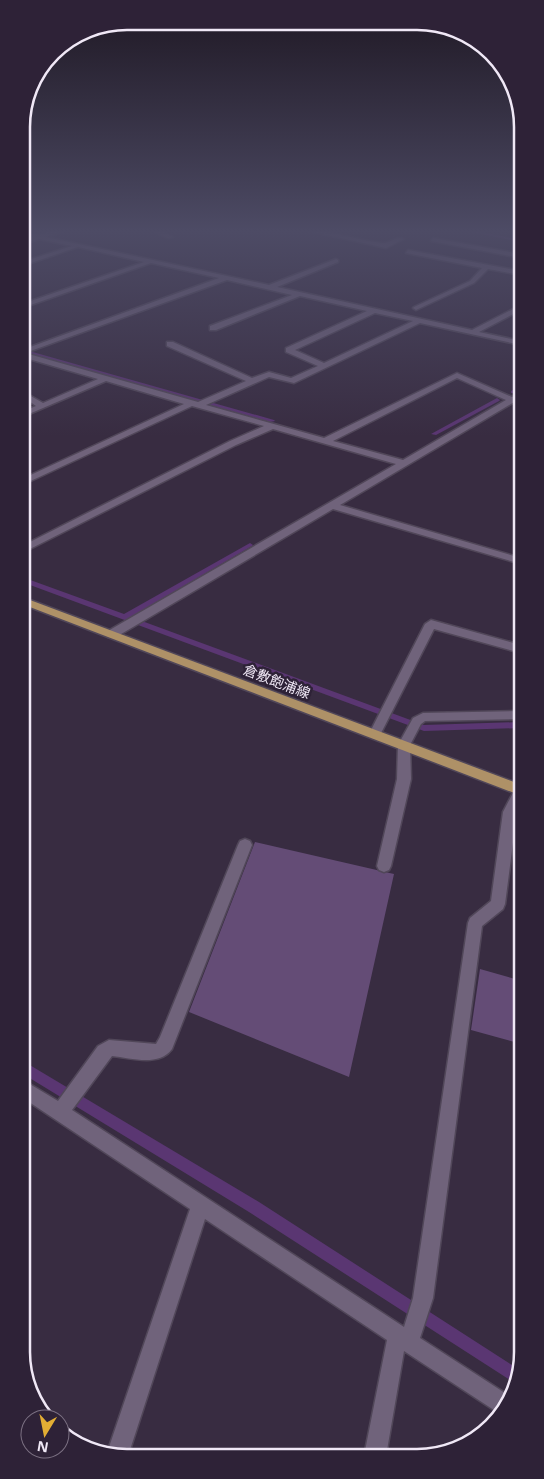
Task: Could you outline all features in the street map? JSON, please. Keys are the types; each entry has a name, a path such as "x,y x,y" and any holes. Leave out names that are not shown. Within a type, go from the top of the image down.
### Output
{"main road":[{"name":"倉敷飽浦線","path":"30,604 514,788"}],"street":[{"path":"30,303 45,298"},
{"path":"30,353 174,298"},
{"path":"213,328 290,298"},
{"path":"319,298 514,341"},
{"path":"416,308 437,298"},
{"path":"324,366 289,350 375,310"},
{"path":"473,332 514,312"},
{"path":"30,478 269,374 291,381 421,320"},
{"path":"170,344 252,381"},
{"path":"30,357 201,403 272,426 402,463"},
{"path":"325,441 457,375 512,400"},
{"path":"30,411 104,378"},
{"path":"30,398 42,406"},
{"path":"112,634 512,400"},
{"path":"30,546 272,426"},
{"path":"331,505 514,559"},
{"path":"375,734 431,624 514,647"},
{"path":"384,866 404,779 404,745 414,726 423,717 514,716"},
{"path":"376,1449 390,1369 423,1298 475,923 498,904 510,812 514,804"},
{"path":"63,1109 104,1052 109,1048 155,1052 161,1050 166,1043 245,845"},
{"path":"30,1092 63,1109 200,1205 407,1334 500,1402"},
{"path":"119,1449 200,1205"}],"shaded area":[{"path":"255,842 394,874 349,1077 189,1012"},
{"path":"480,969 514,979 514,1042 471,1030"}],"waterway":[{"path":"30,353 272,421"},
{"path":"434,434 497,400"},
{"path":"125,617 250,545"},
{"path":"30,582 424,728 514,725"},
{"path":"30,1071 254,1207 511,1373"}]}
